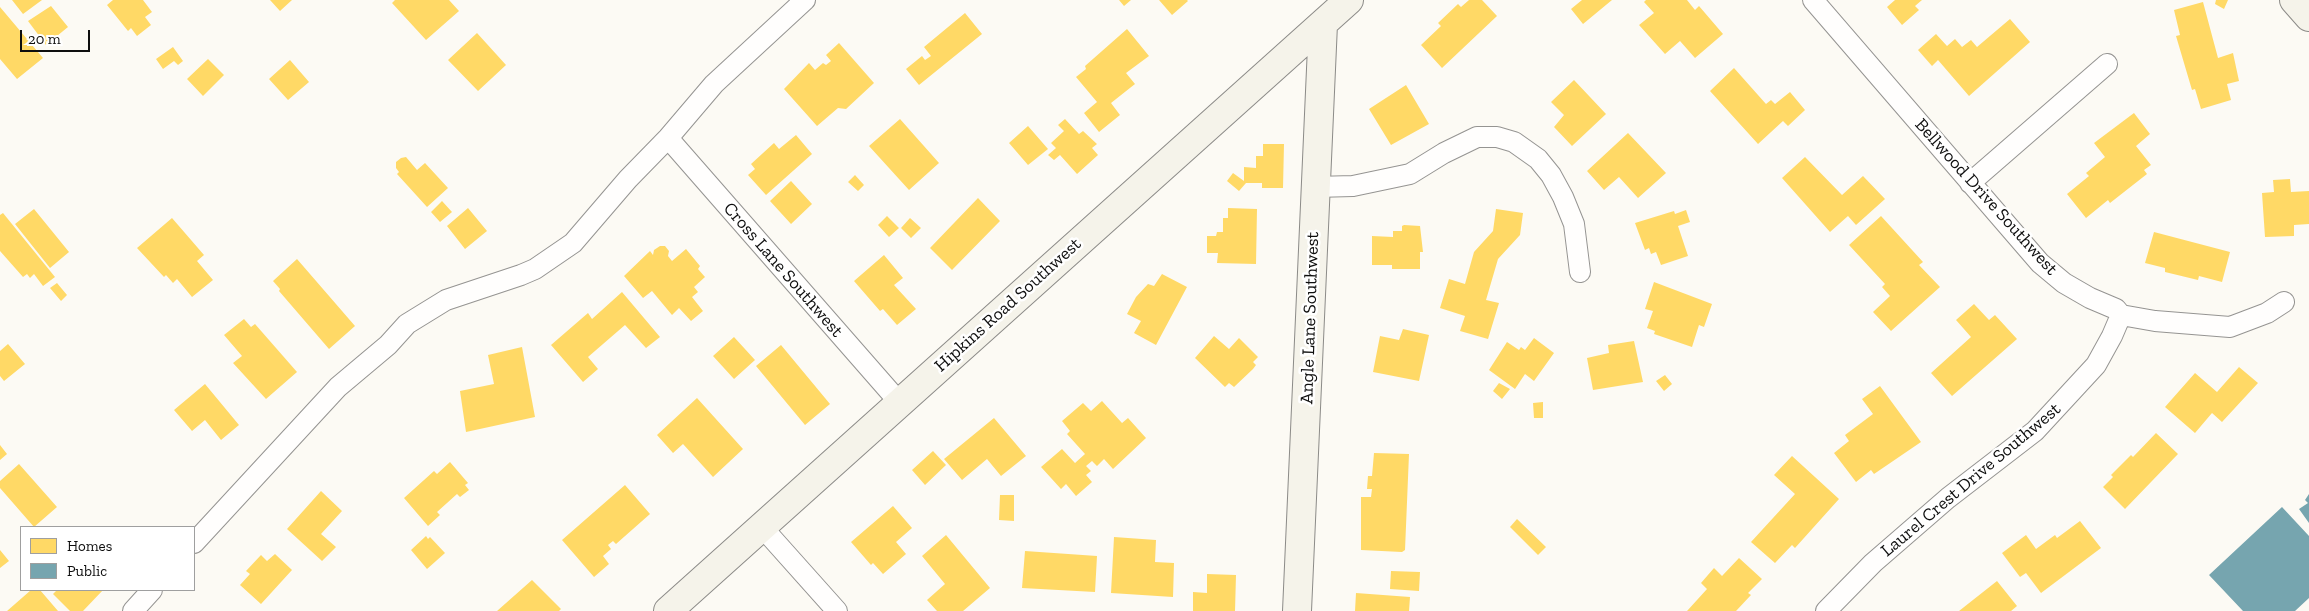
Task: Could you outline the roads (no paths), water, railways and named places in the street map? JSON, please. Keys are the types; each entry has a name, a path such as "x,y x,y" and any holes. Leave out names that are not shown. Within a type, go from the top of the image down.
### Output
{"street":[{"path":"195,542 338,387 388,345 407,324 446,300 535,268 573,242 628,179 668,138 714,84 805,0"},
{"name":"Hipkins Road Southwest","path":"668,611 1349,0"},
{"name":"Bellwood Drive Southwest","path":"1813,0 2040,263 2064,283 2090,298 2116,309 2121,315 2154,321 2230,327 2267,313 2284,302"},
{"path":"2294,0 2309,17"},
{"name":"Angle Lane Southwest","path":"1297,611 1323,24"},
{"path":"1970,183 2107,64"},
{"path":"1315,187 1353,186 1410,174 1444,153 1477,137 1497,138 1514,142 1538,159 1550,175 1562,197 1574,224 1580,272"},
{"name":"Cross Lane Southwest","path":"668,138 899,402"},
{"name":"Laurel Crest Drive Southwest","path":"1826,611 1873,563 1948,498 2042,424 2096,365 2121,315"},
{"path":"762,527 837,611"},
{"path":"132,611 151,591"}]}
